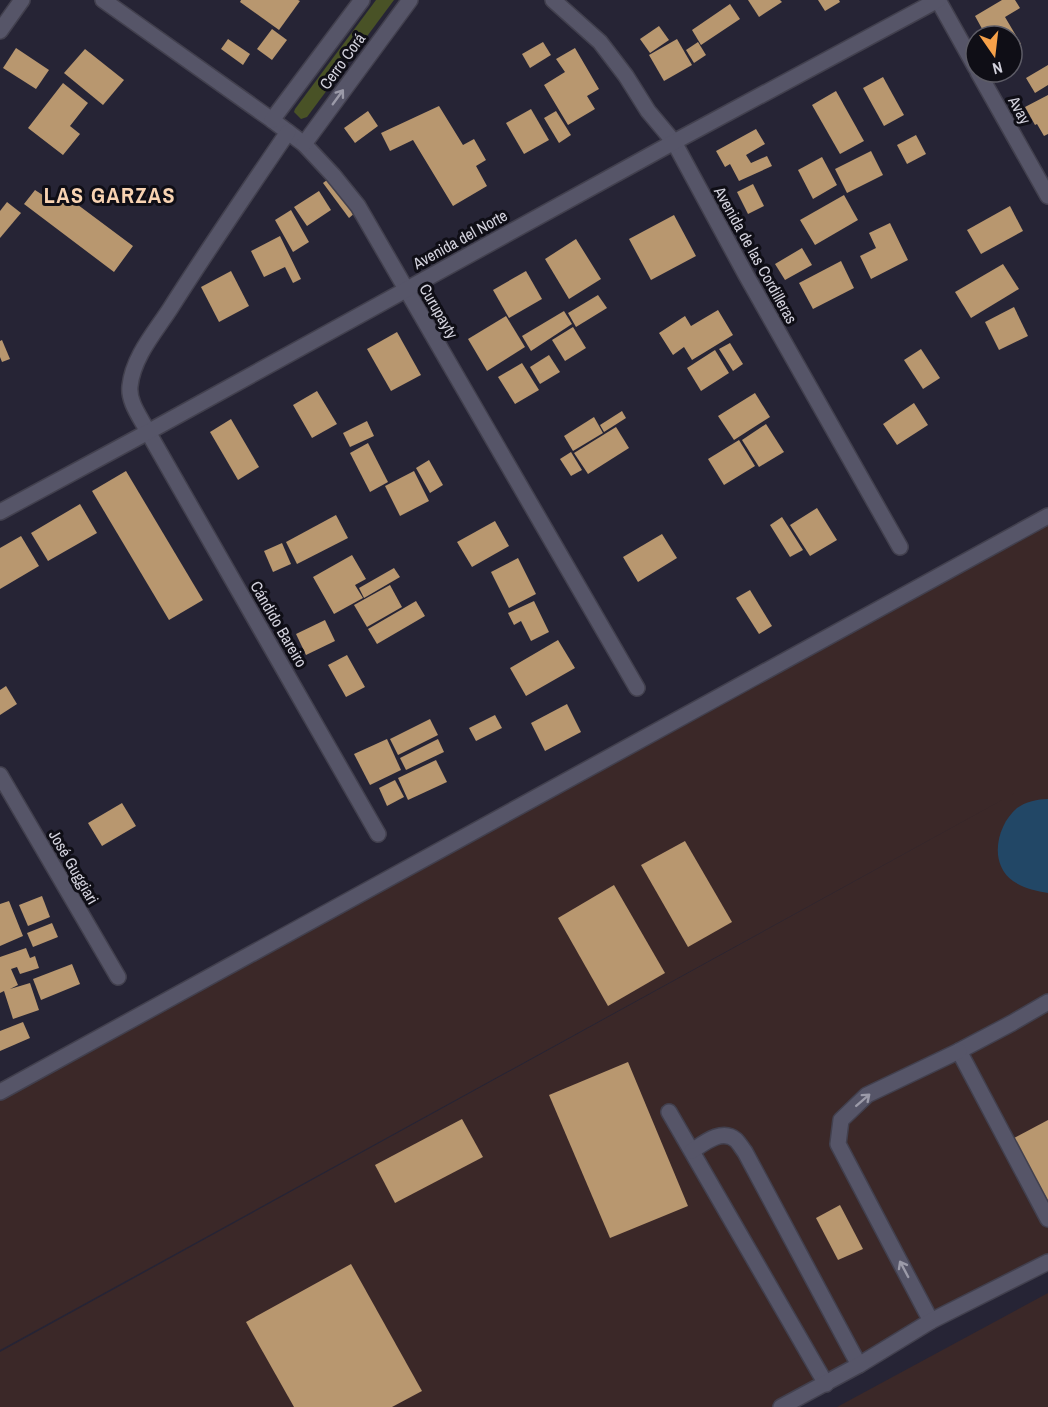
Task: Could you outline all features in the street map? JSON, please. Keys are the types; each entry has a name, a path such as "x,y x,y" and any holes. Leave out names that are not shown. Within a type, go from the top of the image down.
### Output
{"street":[{"path":"0,31 22,0"},
{"name":"Curupayty","path":"103,0 304,144 358,206 637,688"},
{"name":"Cerro Corá","path":"272,120 362,0"},
{"name":"Cerro Corá","path":"304,144 410,0"},
{"name":"Avenida de las Cordilleras","path":"553,0 600,42 626,76 648,111 674,142 900,548"},
{"path":"938,0 964,47"},
{"name":"Avenida del Norte","path":"0,512 674,142 938,0"},
{"name":"Avay","path":"985,84 1048,196"},
{"name":"Cándido Bareiro","path":"288,132 198,264 139,358 129,389 133,404 148,432 378,834"},
{"path":"0,1092 1048,516"},
{"name":"José Guggiari","path":"0,775 117,977"},
{"path":"931,1321 838,1144 841,1120 867,1095 959,1051 1048,1002"},
{"path":"959,1051 1048,1219"},
{"path":"669,1112 826,1384"},
{"path":"692,1151 721,1135 735,1139 740,1145 860,1365"},
{"path":"781,1407 860,1365 931,1321 1048,1262"}],"shaded area":[{"path":"1048,509 1048,1265 782,1407 0,1407 0,1352 1024,788 0,1350 0,1092"},
{"path":"1048,1293 1048,1407 837,1407"}],"green space":[{"path":"376,0 394,0 307,117 301,119 294,112 295,109"}],"water":[{"path":"1048,799 1048,893 1021,886 1013,881 1000,864 998,844 1004,824 1017,808 1036,800"}],"building":[{"path":"241,0 300,1 279,30 240,2"},
{"path":"748,0 780,0 782,2 759,17"},
{"path":"818,0 839,0 840,2 825,11"},
{"path":"1002,0 1015,0 1020,8 1005,17 1009,24 979,24 975,16"},
{"path":"730,4 740,19 701,45 692,30"},
{"path":"659,26 669,40 650,53 640,39"},
{"path":"272,29 287,40 272,60 257,49"},
{"path":"228,39 250,54 243,65 221,49"},
{"path":"677,39 692,65 664,81 649,55"},
{"path":"543,42 551,55 530,68 522,54"},
{"path":"698,42 706,55 694,63 686,50"},
{"path":"16,48 49,70 36,89 3,68"},
{"path":"575,48 599,89 587,96 595,109 568,125 544,85 565,72 556,59"},
{"path":"85,49 124,80 103,105 64,73"},
{"path":"1048,65 1048,85 1035,93 1026,78"},
{"path":"883,77 904,115 884,126 863,88"},
{"path":"63,83 88,103 70,126 80,134 63,155 28,128"},
{"path":"836,91 864,141 840,154 812,105"},
{"path":"1048,95 1048,134 1044,136 1025,107"},
{"path":"439,106 463,145 474,139 486,160 476,166 487,186 453,206 413,140 390,151 381,133"},
{"path":"531,109 549,140 524,154 506,123"},
{"path":"368,111 378,126 355,143 344,128"},
{"path":"556,111 571,135 559,143 544,118"},
{"path":"756,129 765,144 746,155 751,163 767,156 772,166 739,181 730,164 725,167 716,151"},
{"path":"916,135 926,154 907,164 897,145"},
{"path":"871,151 883,175 847,193 835,169"},
{"path":"822,157 837,185 813,199 798,170"},
{"path":"331,177 356,212 349,218 323,183"},
{"path":"753,184 764,206 748,214 737,192"},
{"path":"35,190 55,203 62,193 133,246 114,272 24,204"},
{"path":"319,191 331,210 307,226 294,207"},
{"path":"844,195 858,220 815,245 800,220"},
{"path":"7,202 21,213 0,238 0,211"},
{"path":"1010,206 1023,231 981,254 967,230"},
{"path":"291,210 309,242 293,252 275,220"},
{"path":"674,215 696,256 651,280 629,239"},
{"path":"890,223 908,260 871,279 860,256 876,248 869,233"},
{"path":"280,236 301,279 293,283 285,267 264,277 251,251"},
{"path":"576,239 601,279 569,299 545,259"},
{"path":"802,248 812,265 785,280 775,264"},
{"path":"841,261 854,288 813,309 799,283"},
{"path":"1003,264 1019,289 971,318 955,292"},
{"path":"231,271 249,306 219,322 201,287"},
{"path":"526,271 542,299 509,318 493,290"},
{"path":"598,295 607,308 576,327 568,313"},
{"path":"1014,307 1028,336 999,350 985,322"},
{"path":"718,310 733,335 692,360 684,347 673,355 659,333 685,316 691,326"},
{"path":"564,311 572,324 531,351 522,336"},
{"path":"506,316 525,347 487,371 468,339"},
{"path":"573,327 586,348 565,361 552,340"},
{"path":"397,332 421,375 391,391 367,349"},
{"path":"2,340 10,359 2,362 0,341"},
{"path":"730,343 743,364 733,371 719,349"},
{"path":"921,349 940,378 923,389 904,360"},
{"path":"715,350 729,373 701,391 687,368"},
{"path":"549,355 560,372 540,384 530,367"},
{"path":"522,363 539,390 515,404 498,377"},
{"path":"317,391 337,424 312,438 293,405"},
{"path":"755,393 770,417 734,440 718,416"},
{"path":"914,403 928,425 897,445 883,424"},
{"path":"622,411 626,418 604,432 600,425"},
{"path":"594,417 603,433 573,451 564,436"},
{"path":"231,419 259,467 238,480 210,432"},
{"path":"367,421 374,436 350,447 343,433"},
{"path":"766,424 784,452 759,467 742,440"},
{"path":"616,427 629,448 588,474 574,453"},
{"path":"739,440 755,466 724,485 708,459"},
{"path":"368,443 388,482 370,492 350,453"},
{"path":"571,452 582,470 571,476 560,459"},
{"path":"429,460 443,485 430,493 416,468"},
{"path":"126,471 203,600 169,620 92,491"},
{"path":"414,471 429,501 400,516 385,486"},
{"path":"80,504 97,533 48,561 31,533"},
{"path":"817,508 837,540 810,556 790,525"},
{"path":"336,515 348,538 297,564 286,542"},
{"path":"782,517 803,550 790,557 770,525"},
{"path":"495,521 509,546 472,567 457,542"},
{"path":"662,534 677,558 638,582 623,557"},
{"path":"21,536 39,566 0,589 0,548"},
{"path":"282,543 291,564 273,572 264,551"},
{"path":"352,555 366,579 355,585 363,598 334,614 313,577"},
{"path":"518,558 536,594 509,608 491,572"},
{"path":"394,568 400,577 364,598 359,588"},
{"path":"390,585 402,607 367,627 354,605"},
{"path":"750,590 772,626 759,634 736,598"},
{"path":"416,601 425,616 377,644 368,629"},
{"path":"534,601 549,632 531,641 521,621 514,625 508,613"},
{"path":"325,620 335,641 306,655 296,634"},
{"path":"558,640 575,668 526,696 510,668"},
{"path":"347,655 365,687 346,697 328,665"},
{"path":"6,686 17,704 0,715 0,690"},
{"path":"567,704 581,732 545,751 531,723"},
{"path":"495,715 502,728 476,741 469,728"},
{"path":"430,719 438,735 398,755 390,739"},
{"path":"387,739 401,770 370,785 354,754"},
{"path":"438,739 444,752 406,770 400,758"},
{"path":"436,760 447,782 408,800 398,778"},
{"path":"395,780 404,797 387,806 379,788"},
{"path":"122,803 136,826 102,846 88,823"},
{"path":"685,841 732,922 688,947 641,865"},
{"path":"614,885 665,973 608,1006 558,918"},
{"path":"42,896 50,917 28,926 19,905"},
{"path":"9,901 23,936 0,946 0,904"},
{"path":"52,923 58,937 33,947 27,933"},
{"path":"26,948 30,958 35,956 39,968 20,974 17,967 11,969 18,985 10,989 30,983 39,1010 13,1019 4,991 0,993 0,957"},
{"path":"72,964 80,984 41,1000 33,979"},
{"path":"23,1022 30,1038 0,1051 0,1031"},
{"path":"628,1062 688,1206 610,1238 549,1095"},
{"path":"462,1119 483,1157 395,1203 375,1165"},
{"path":"1048,1120 1048,1201 1014,1138"},
{"path":"840,1205 863,1249 838,1260 816,1218"},
{"path":"351,1264 422,1391 392,1407 294,1407 246,1322"}],"district":[{"name":"LAS GARZAS","path":"110,195"}]}
